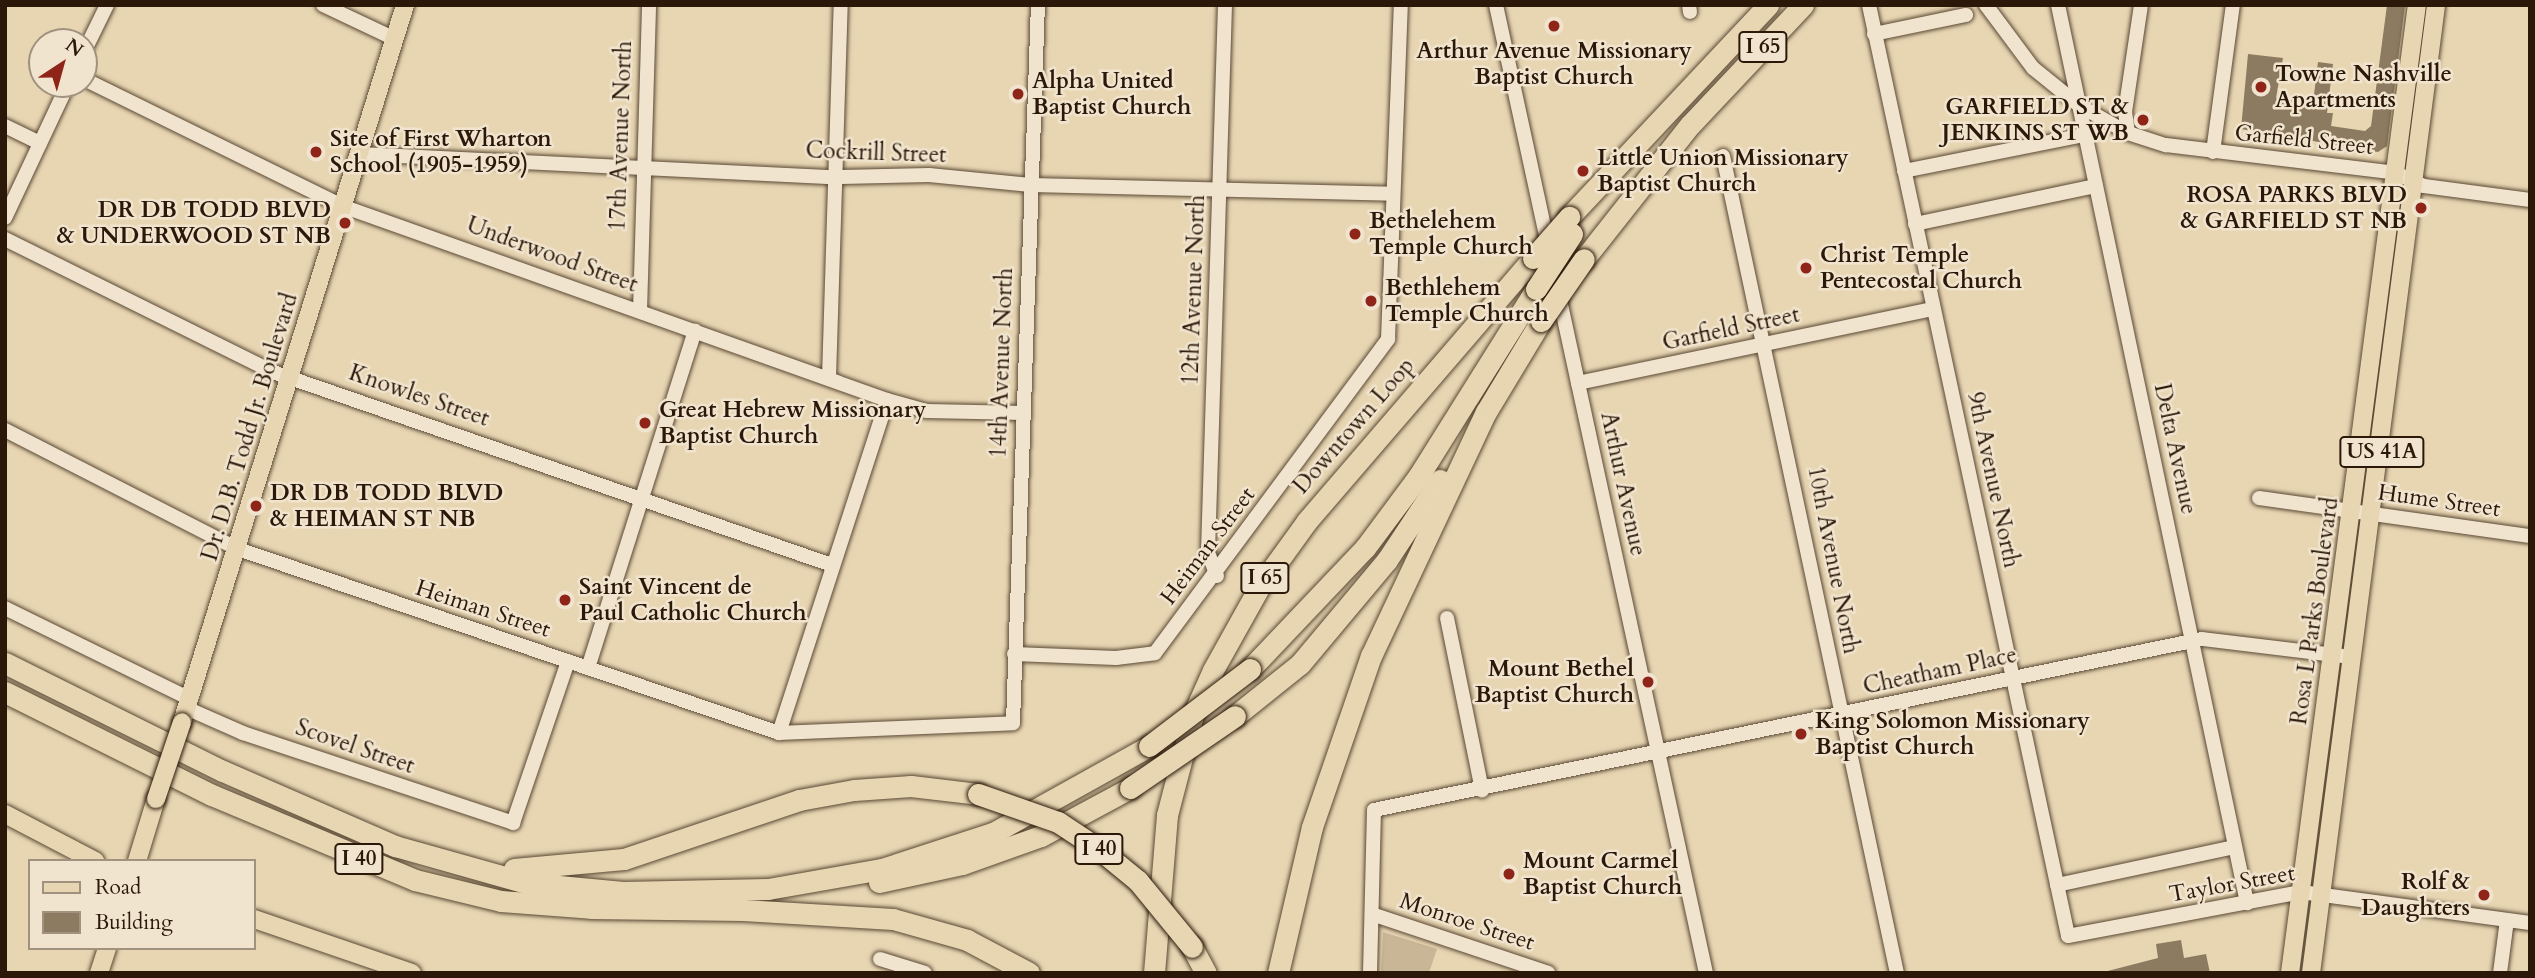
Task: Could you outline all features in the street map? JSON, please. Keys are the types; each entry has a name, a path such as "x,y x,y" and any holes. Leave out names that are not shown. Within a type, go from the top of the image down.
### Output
{"highway":[{"name":"Downtown Loop","path":"1154,973 1167,815 1193,715 1237,624 1307,521 1533,258 1570,225 1768,5"},
{"name":"I 65","path":"1278,973 1300,871 1339,742 1412,561 1486,412 1541,321 1584,259 1689,125 1803,5"},
{"path":"463,869 623,892 768,889 869,871 993,833 1149,746 1250,669 1365,548 1418,477 1536,289 1570,225"},
{"path":"743,910 962,864 1041,836 1130,788 1235,716 1300,664 1370,580 1486,412"},
{"name":"I 40","path":"5,663 345,828 463,869 544,869 624,859 799,800 854,790 911,786 978,794 1058,822 1099,849 1138,881 1192,947 1206,973"},
{"name":"I 40","path":"5,692 212,795 415,880 501,901 641,911 743,910"},
{"path":"743,910 893,919 967,940 1029,973"}],"main road":[{"name":"Dr. D.B. Todd Jr. Boulevard","path":"138,859 292,377 405,5"},
{"name":"Rosa L Parks Boulevard","path":"2290,973 2310,893 2352,658 2396,173 2417,5"},
{"name":"Rosa L Parks Boulevard","path":"2311,973 2310,893 2331,655 2364,514 2415,180 2437,5"},
{"path":"5,814 91,859"},
{"path":"256,920 407,972"},
{"path":"99,973 106,950"}],"street":[{"path":"96,28 107,5"},
{"path":"323,5 395,39"},
{"name":"17th Avenue North","path":"640,311 642,165 649,5"},
{"path":"830,377 841,5"},
{"name":"14th Avenue North","path":"1013,723 1038,5"},
{"name":"12th Avenue North","path":"1217,576 1208,552 1225,5"},
{"name":"Heiman Street","path":"1014,654 1116,658 1155,653 1217,576 1380,352 1391,324 1401,5"},
{"name":"Arthur Avenue","path":"1496,5 1706,973"},
{"name":"9th Avenue North","path":"1869,5 2068,936"},
{"name":"Garfield Street","path":"1986,5 2033,68 2080,106 2127,133 2213,152 2396,173 2415,180 2530,200"},
{"name":"Delta Avenue","path":"2058,5 2247,903"},
{"path":"2127,133 2125,112 2141,5"},
{"path":"2213,152 2233,5"},
{"path":"1874,34 1966,15"},
{"name":"Underwood Street","path":"98,86 342,206 830,377 887,400 927,411 1024,413"},
{"path":"5,218 61,98"},
{"path":"5,126 40,144"},
{"path":"1904,171 2084,135"},
{"name":"Cockrill Street","path":"359,154 642,165 837,177 929,175 1031,184 1393,194"},
{"name":"10th Avenue North","path":"1723,156 1897,973"},
{"path":"1915,224 2096,186"},
{"name":"Knowles Street","path":"5,239 273,372 832,565"},
{"name":"Garfield Street","path":"1578,383 1933,309"},
{"path":"588,668 695,331"},
{"path":"779,733 887,400"},
{"name":"Heiman Street","path":"5,430 238,549 779,733 1013,723"},
{"name":"Hume Street","path":"2259,498 2530,536"},
{"name":"Scovel Street","path":"5,608 186,709 243,733 513,823 568,661"},
{"path":"1447,618 1482,790"},
{"name":"Cheatham Place","path":"1372,914 1374,810 1482,790 2193,642 2352,658"},
{"path":"2056,885 2235,847"},
{"name":"Taylor Street","path":"2068,936 2310,893 2530,923"},
{"path":"1370,973 1372,914"},
{"name":"Monroe Street","path":"1372,914 1548,973"},
{"path":"2500,973 2507,920"},
{"path":"880,959 925,973"}],"shaded area":[{"path":"1383,932 1437,949 1429,973 1381,973"}],"building":[{"name":"Towne Nashville Apartments","path":"2387,5 2405,5 2387,146 2378,152 2241,129 2248,54 2283,58 2276,98 2313,103 2318,62 2333,64 2327,113 2333,113 2331,126 2365,131 2371,126"},
{"path":"2181,940 2184,958 2206,954 2210,973 2100,973 2158,958 2156,944"}],"place":[{"name":"Arthur Avenue Missionary Baptist Church","path":"1554,26"},
{"name":"Towne Nashville Apartments","path":"2261,87"},
{"name":"Alpha United Baptist Church","path":"1018,94"},
{"name":"GARFIELD ST & JENKINS ST WB","path":"2143,120"},
{"name":"Site of First Wharton School (1905-1959)","path":"316,152"},
{"name":"Little Union Missionary Baptist Church","path":"1583,171"},
{"name":"ROSA PARKS BLVD & GARFIELD ST NB","path":"2421,208"},
{"name":"DR DB TODD BLVD & UNDERWOOD ST NB","path":"345,223"},
{"name":"Bethelehem Temple Church","path":"1355,234"},
{"name":"Christ Temple Pentecostal Church","path":"1806,268"},
{"name":"Bethlehem Temple Church","path":"1371,301"},
{"name":"Great Hebrew Missionary Baptist Church","path":"645,423"},
{"name":"DR DB TODD BLVD & HEIMAN ST NB","path":"256,506"},
{"name":"Saint Vincent de Paul Catholic Church","path":"565,600"},
{"name":"Mount Bethel Baptist Church","path":"1648,682"},
{"name":"King Solomon Missionary Baptist Church","path":"1801,734"},
{"name":"Mount Carmel Baptist Church","path":"1509,874"},
{"name":"Rolf & Daughters","path":"2484,895"}]}
